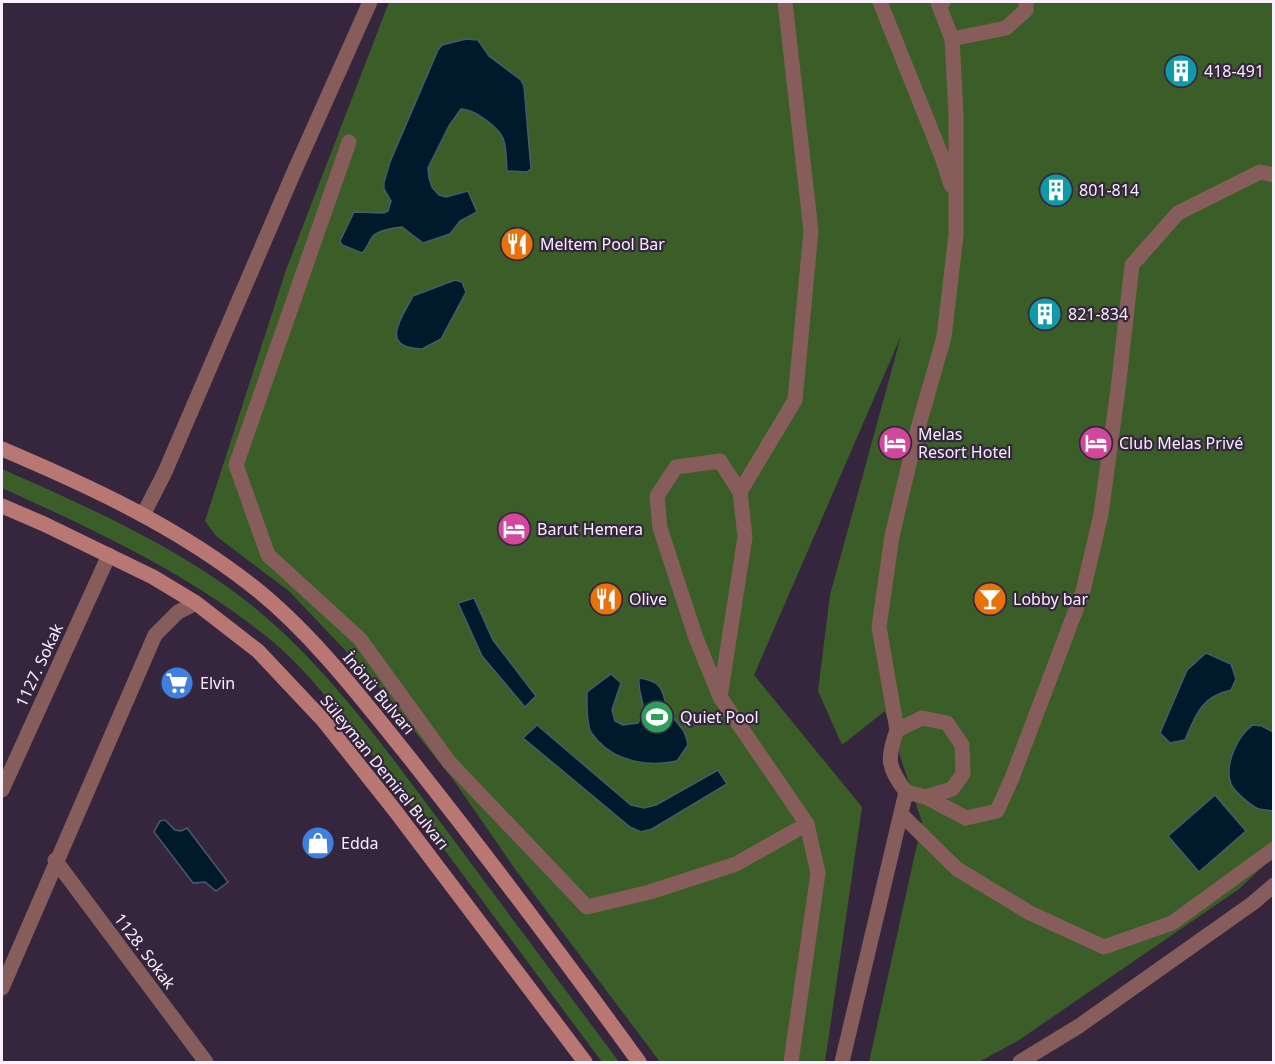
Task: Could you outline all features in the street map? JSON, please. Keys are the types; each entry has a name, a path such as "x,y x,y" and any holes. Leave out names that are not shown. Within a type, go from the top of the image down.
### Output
{"main road":[{"name":"İnönü Bulvarı","path":"2,449 77,481 182,537 252,585 292,622 327,658 438,794 639,1062"},
{"path":"2,506 109,555"},
{"name":"Süleyman Demirel Bulvarı","path":"109,555 153,577 196,603 258,651 323,720 400,817 585,1062"}],"street":[{"path":"143,515 165,472 294,171 370,2"},
{"path":"740,492 795,400 801,344 811,231 785,2"},
{"path":"880,2 942,158 956,200"},
{"path":"943,2 938,3 952,39 956,114 956,235 944,337 916,435 892,536 879,627 897,730 889,751 892,773 906,792 926,797 966,818 997,811 1012,778 1083,591 1106,484 1131,265 1178,213 1260,172 1274,175"},
{"path":"952,39 1006,28 1026,10 1026,2"},
{"path":"349,142 236,465 268,555 360,639 449,762 587,907 650,892 736,864 807,824"},
{"path":"720,697 745,537 740,492 720,461 676,467 657,496 660,528 696,638 720,697 807,824 818,873 791,1062"},
{"name":"1127. Sokak","path":"2,790 109,555"},
{"path":"2,988 55,860 155,635 178,612 196,603"},
{"path":"897,730 922,718 938,721 946,723 962,745 963,774 952,789 926,797"},
{"path":"842,1062 906,792"},
{"path":"900,814 957,869 1030,914 1104,947 1172,923 1274,849"},
{"name":"1128. Sokak","path":"55,860 206,1062"},
{"path":"1020,1062 1079,1026 1274,885"}],"green space":[{"path":"389,2 1273,2 1273,857 1239,889 1019,1040 979,1062 869,1062 922,822 885,711 842,745 818,691 830,595 901,336 754,675 862,807 825,1062 660,1062 515,869 455,782 376,683 290,592 216,536 205,521 286,270"},
{"path":"2,469 91,510 178,555 233,591 293,642 321,671 372,732 619,1062 602,1062 357,736 315,683 283,651 236,613 172,572 105,536 2,488"}],"water":[{"path":"466,39 478,40 489,56 521,80 524,86 531,169 527,172 507,171 505,146 500,133 478,115 461,109 449,126 428,168 429,178 432,187 439,195 446,197 468,191 477,212 460,221 450,234 423,243 402,227 376,234 362,253 342,245 340,241 354,212 384,213 388,211 391,201 384,189 384,182 390,162 438,50 442,45"},
{"path":"455,280 462,282 466,292 441,339 422,349 400,343 397,338 399,322 413,296"},
{"path":"474,598 493,640 536,696 525,707 482,656 458,603"},
{"path":"1206,653 1231,664 1236,679 1231,690 1206,702 1185,740 1170,743 1160,733 1187,670"},
{"name":"Quiet Pool","path":"611,674 621,683 612,710 615,721 623,725 638,723 641,716 643,705 639,678 649,680 660,687 668,709 684,732 688,745 677,761 645,763 624,758 606,748 592,734 588,721 587,692"},
{"path":"537,725 631,805 644,808 656,805 718,770 727,784 652,829 641,832 630,827 523,738"},
{"path":"1253,725 1262,726 1273,732 1273,811 1259,809 1252,805 1233,787 1229,776 1229,768 1237,743"},
{"path":"1215,795 1246,831 1199,872 1168,836"},
{"path":"165,820 175,830 181,831 187,828 228,882 216,891 205,882 193,883 154,832 160,821"}],"place":[{"name":"418-491","path":"1181,71"},
{"name":"801-814","path":"1056,190"},
{"name":"Meltem Pool Bar","path":"517,244"},
{"name":"821-834","path":"1045,314"},
{"name":"Melas Resort Hotel","path":"895,443"},
{"name":"Club Melas Privé","path":"1096,443"},
{"name":"Barut Hemera","path":"514,529"},
{"name":"Olive","path":"606,599"},
{"name":"Lobby bar","path":"990,599"},
{"name":"Elvin","path":"177,683"},
{"name":"Quiet Pool","path":"657,717"},
{"name":"Edda","path":"318,843"}]}
